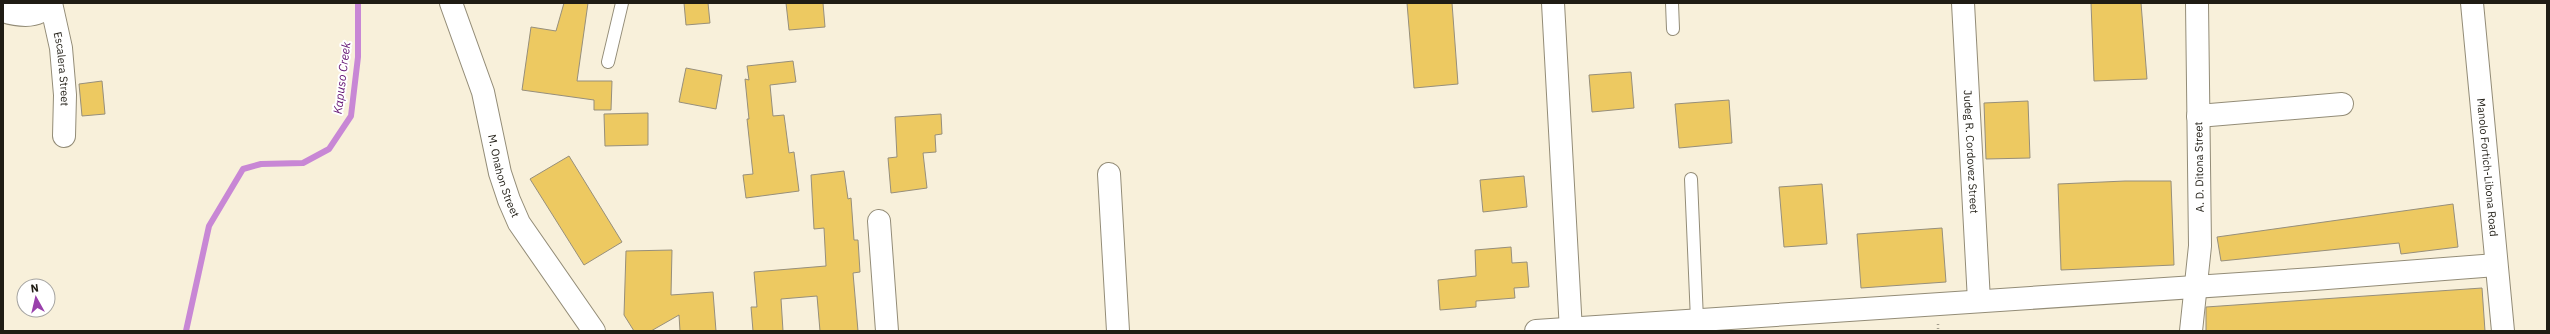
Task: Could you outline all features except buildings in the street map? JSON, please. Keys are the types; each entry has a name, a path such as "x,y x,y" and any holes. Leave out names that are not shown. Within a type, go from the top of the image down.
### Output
{"street":[{"path":"3,11 28,16 39,12 50,3"},
{"name":"Escalera Street","path":"50,3 61,48 65,95 64,136"},
{"name":"M. Onahon Street","path":"451,3 483,92 500,173 519,223 594,331"},
{"path":"1553,3 1571,330"},
{"name":"Judeg R. Cordovez Street","path":"1963,3 1979,301"},
{"name":"A. D. Ditona Street","path":"2191,331 2200,246 2197,3"},
{"name":"Manolo Fortich-Libona Road","path":"2472,3 2503,331"},
{"path":"2198,116 2342,104"},
{"path":"1109,174 1118,331"},
{"path":"879,221 887,331"},
{"path":"1536,331 1704,323 1979,301 2496,265"}],"lane":[{"path":"608,62 622,3"},
{"path":"1672,3 1673,29"},
{"path":"1691,179 1704,323"}],"waterway":[{"name":"Kapuso Creek","path":"186,331 209,226 243,169 261,164 303,163 329,149 351,116 358,57 358,3"}]}
